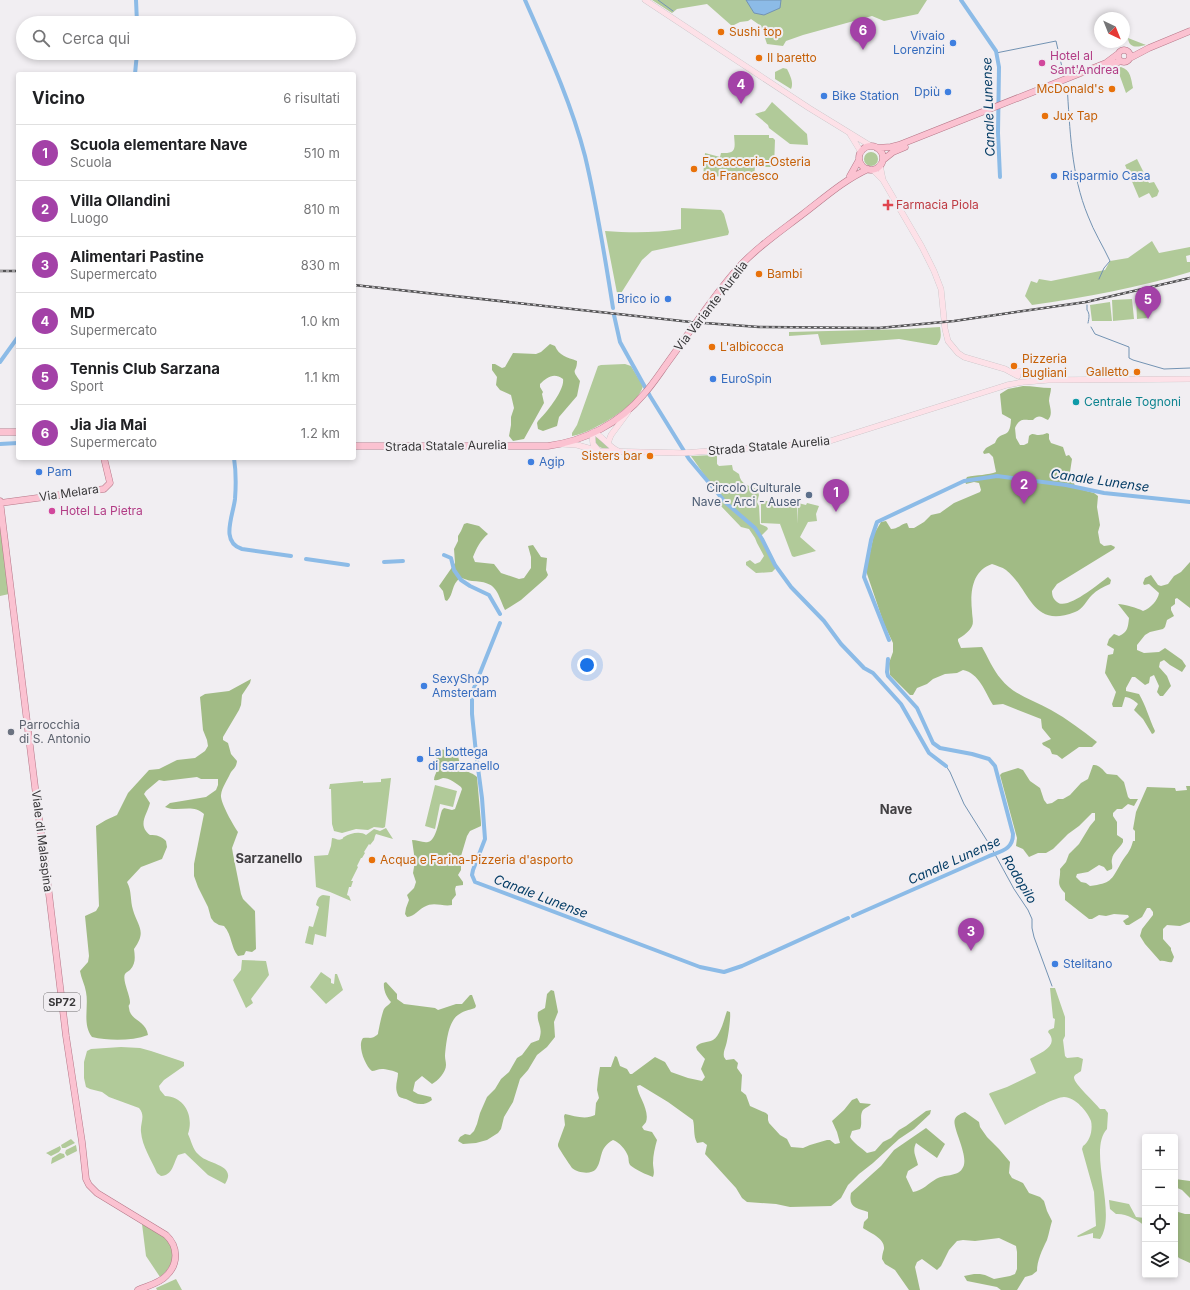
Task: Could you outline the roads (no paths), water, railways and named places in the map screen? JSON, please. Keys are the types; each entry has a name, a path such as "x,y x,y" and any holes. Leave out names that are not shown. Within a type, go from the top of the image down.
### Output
{"main road":[{"path":"645,0 850,134 882,153 881,163 883,180"},
{"path":"1025,372 1029,379 1024,382 1019,380 1018,376 1012,372 964,357 958,353 948,341 941,289 934,271 922,247 883,180 870,169 862,166 859,160 861,152 867,147 891,147 899,145 1121,61 1126,62 1130,58 1149,48 1190,31"},
{"path":"1004,106 1106,63 1122,50 1129,51 1149,48"},
{"path":"1129,51 1131,54 1130,58"},
{"path":"1118,54 1118,58 1121,61"},
{"path":"870,169 900,149 991,111"},
{"path":"850,134 861,152"},
{"name":"Via Variante Aurelia","path":"850,178 859,160"},
{"name":"Via Variante Aurelia","path":"580,438 613,422 634,405 650,387 739,267 758,249 850,178 870,169"},
{"path":"1004,370 1025,372 1032,376 1048,380 1190,379"},
{"path":"1009,385 1014,377 1012,372"},
{"path":"1009,385 1020,373 1025,372"},
{"name":"Strada Statale Aurelia","path":"356,446 536,446 562,444 577,445 599,451 685,453 800,445 830,441 1009,385 1048,380"},
{"path":"608,443 611,435 634,405"},
{"path":"0,432 16,432"},
{"path":"599,451 593,444 593,433 604,438 618,451"},
{"name":"Strada Statale Aurelia","path":"562,444 580,438"},
{"name":"Via Melara","path":"0,502 104,489 110,483 104,460"},
{"name":"Viale di Malaspina","path":"0,502 66,1036 86,1179 89,1185 97,1193 166,1235 172,1243 176,1258 171,1271 166,1277 138,1290"}],"water":[{"path":"746,0 781,0 780,8 764,15 754,13"}],"waterway":[{"path":"136,0 137,16"},
{"path":"525,0 558,76 573,116 585,156 597,213 613,308"},
{"path":"658,0 673,11"},
{"name":"Canale Lunense","path":"961,0 996,51 999,67 998,133 1000,177"},
{"path":"996,53 1056,41 1064,76"},
{"path":"135,72 136,60"},
{"path":"1067,85 1072,152 1078,184 1090,222 1110,261 1104,268 1099,279"},
{"path":"1087,305 1087,310 1089,313 1088,323"},
{"path":"614,315 620,342 650,396 689,459 726,503 755,528 775,565 791,587 824,621 841,644 864,668 873,673 901,704 929,753 946,766"},
{"path":"1091,327 1095,334 1129,347 1129,358 1133,360 1164,369 1190,368"},
{"path":"0,362 16,340"},
{"name":"Canale Lunense","path":"0,444 16,443"},
{"name":"Canale Lunense","path":"234,460 236,489 230,528 231,541 235,546 242,549 291,556"},
{"name":"Canale Lunense","path":"889,640 864,577 871,540 877,522 964,481 997,476 1066,485 1104,493 1190,502"},
{"name":"Canale Lunense","path":"444,555 451,558 454,570 461,580 489,595 500,614"},
{"name":"Canale Lunense","path":"306,559 348,565"},
{"name":"Canale Lunense","path":"384,562 403,561"},
{"name":"Canale Lunense","path":"500,623 472,693 472,714 482,798 485,839 473,870 472,875 475,882 700,967 724,972 742,966 848,918"},
{"name":"Canale Lunense","path":"853,916 1005,849 1011,844 1013,834 995,766 989,759 940,748 933,743 917,708 888,676 888,659"},
{"name":"Rodopilo","path":"946,766 964,804 1028,910 1032,919 1034,937 1052,986"}],"railway":[{"path":"0,271 16,271"},
{"path":"356,285 691,322 759,327 879,328 954,321 1086,302 1190,278"}],"place":[{"name":"Sushi top","path":"721,32"},
{"name":"Vivaio Lorenzini","path":"953,43"},
{"name":"Jia Jia Mai","path":"863,50"},
{"name":"Il baretto","path":"759,58"},
{"name":"Hotel al Sant'Andrea","path":"1042,63"},
{"name":"McDonald's","path":"1112,89"},
{"name":"Dpiù","path":"948,92"},
{"name":"Bike Station","path":"824,96"},
{"name":"MD","path":"741,104"},
{"name":"Jux Tap","path":"1045,116"},
{"name":"Focacceria-Osteria da Francesco","path":"694,169"},
{"name":"Risparmio Casa","path":"1054,176"},
{"name":"Farmacia Piola","path":"888,205"},
{"name":"Bambi","path":"759,274"},
{"name":"Brico io","path":"668,299"},
{"name":"Tennis Club Sarzana","path":"1148,319"},
{"name":"L'albicocca","path":"712,347"},
{"name":"Pizzeria Bugliani","path":"1014,366"},
{"name":"Galletto","path":"1137,372"},
{"name":"EuroSpin","path":"713,379"},
{"name":"Centrale Tognoni","path":"1076,402"},
{"name":"Sisters bar","path":"650,456"},
{"name":"Agip","path":"531,462"},
{"name":"Pam","path":"39,472"},
{"name":"Circolo Culturale Nave - Arci - Auser","path":"809,495"},
{"name":"Villa Ollandini","path":"1024,504"},
{"name":"Hotel La Pietra","path":"52,511"},
{"name":"Scuola elementare Nave","path":"836,512"},
{"name":"SexyShop Amsterdam","path":"424,686"},
{"name":"Parrocchia di S. Antonio","path":"11,732"},
{"name":"La bottega di sarzanello","path":"420,759"},
{"name":"Acqua e Farina-Pizzeria d'asporto","path":"372,860"},
{"name":"Alimentari Pastine","path":"971,951"},
{"name":"Stelitano","path":"1055,964"}],"district":[{"name":"Nave","path":"896,809"},
{"name":"Sarzanello","path":"269,858"}]}
